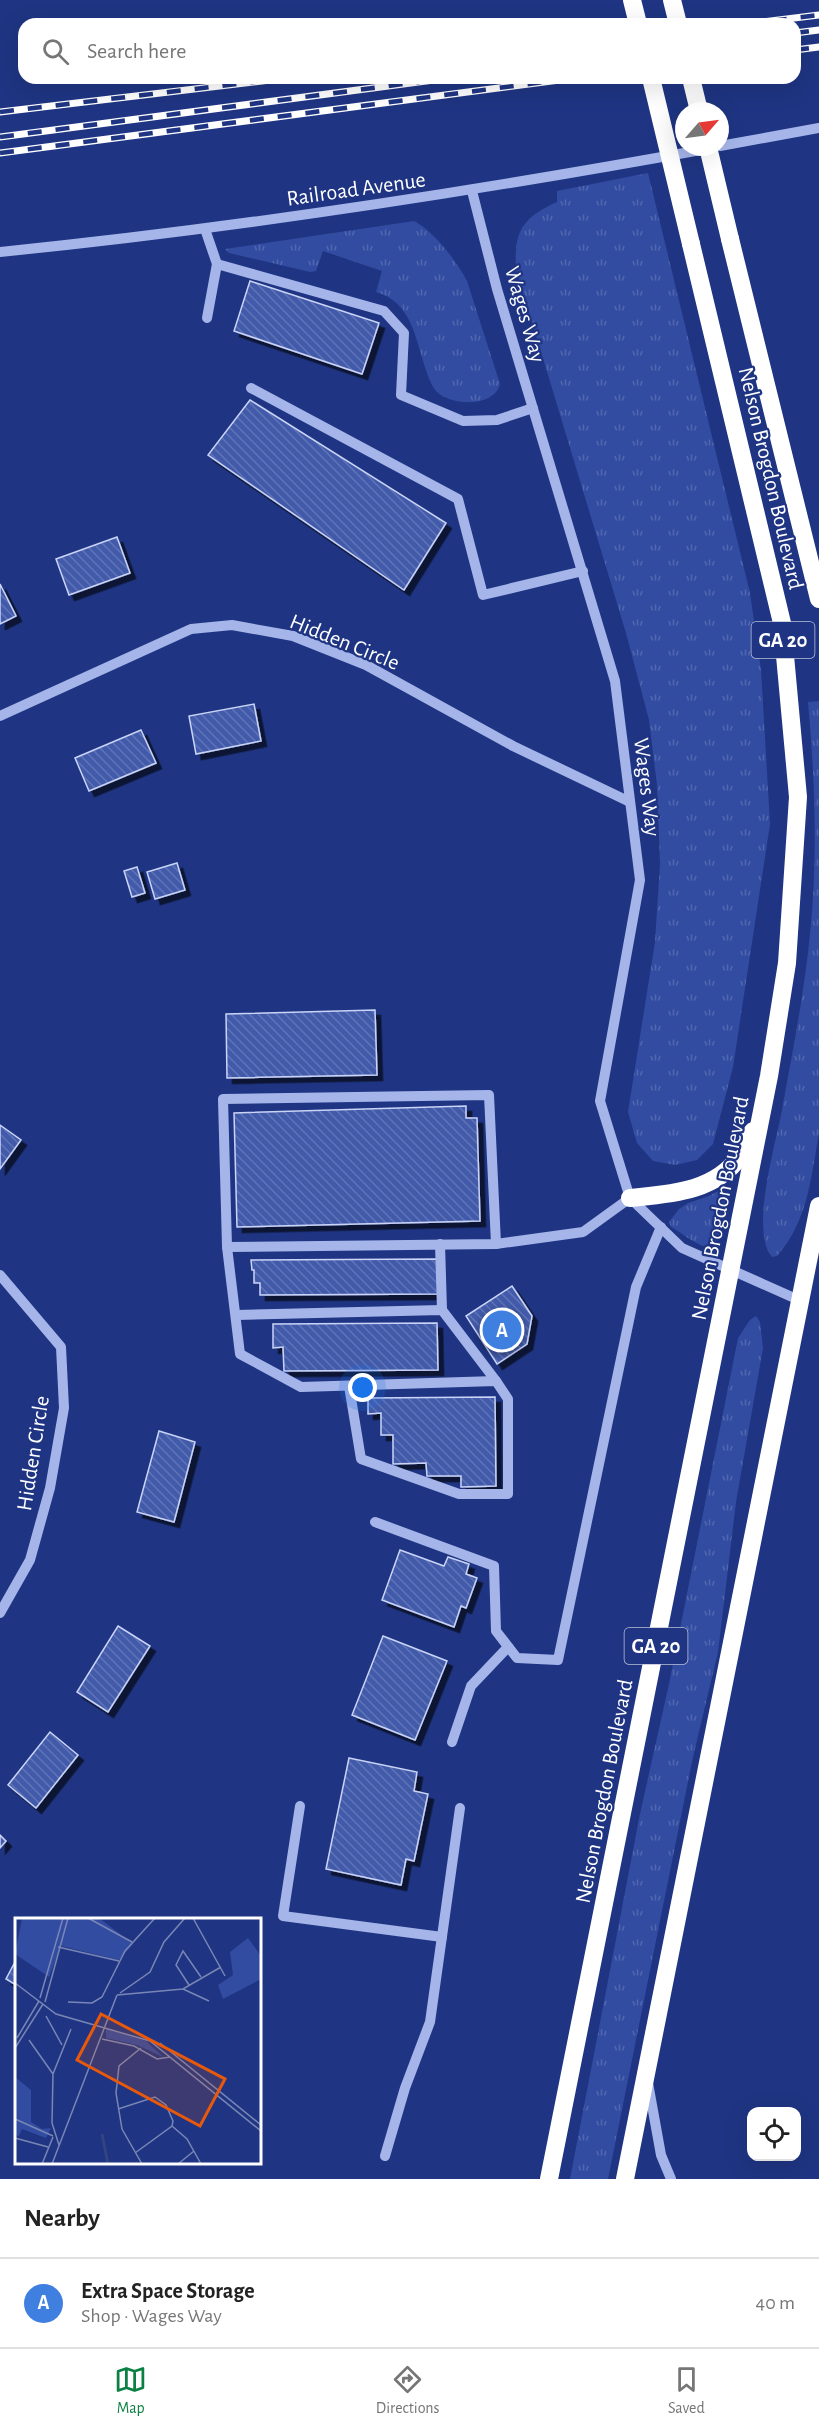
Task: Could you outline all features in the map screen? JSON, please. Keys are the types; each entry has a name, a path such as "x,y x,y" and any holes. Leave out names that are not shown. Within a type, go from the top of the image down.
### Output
{"highway":[{"path":"632,0 636,18"},
{"path":"672,0 676,18"},
{"name":"Nelson Brogdon Boulevard","path":"549,2179 762,1114 787,963 798,797 782,623 652,84"},
{"path":"692,84 697,102"},
{"name":"Nelson Brogdon Boulevard","path":"710,156 819,599"},
{"path":"630,1198 694,1189 720,1176 739,1157 762,1114"},
{"path":"625,2179 819,1206"}],"street":[{"path":"729,144 819,128"},
{"name":"Railroad Avenue","path":"0,252 205,229 472,191 675,154"},
{"name":"Wages Way","path":"472,191 497,289 615,681 640,880 600,1101 630,1198 682,1248 801,1301"},
{"path":"205,229 217,264 207,318"},
{"path":"217,264 384,311 404,333 401,395 463,421 497,420 533,408"},
{"path":"251,388 458,499 483,596 583,571"},
{"name":"Hidden Circle","path":"0,716 191,629 232,625 293,636 366,665 513,746 630,802"},
{"path":"496,1244 489,1095 224,1099 227,1247 240,1354 301,1387 496,1381"},
{"path":"227,1247 496,1244 583,1232 630,1198"},
{"path":"375,1522 494,1566 496,1631 517,1658 558,1660 636,1287 661,1227"},
{"path":"350,1386 361,1459 459,1494 508,1494 508,1399 442,1310 440,1244"},
{"name":"Hidden Circle","path":"0,1275 61,1347 64,1408 50,1488 30,1560 0,1613"},
{"path":"237,1315 442,1310"},
{"path":"452,1742 471,1686 508,1647"},
{"path":"300,1806 283,1916 442,1937"},
{"path":"386,2156 405,2088 430,2022 460,1808"},
{"path":"646,2072 661,2155 671,2179"}],"green space":[{"path":"648,173 750,593 761,670 770,824 733,1067 713,1144 697,1160 675,1165 653,1161 637,1143 628,1112 655,942 660,864 657,785 649,720 626,633 516,269 517,245 523,227 536,214 557,202 557,191"},
{"path":"414,221 429,232 444,248 467,281 500,384 496,392 481,401 451,400 436,391 405,313 388,297 376,292 382,271 323,251 316,271 310,272 229,253 225,249"},
{"path":"819,701 819,1133 802,1213 787,1242 777,1256 772,1257 766,1245 763,1229 764,1209 797,1025 810,934 815,818 808,702"},
{"path":"724,1188 726,1197 717,1246 700,1245 671,1227 669,1222 679,1209"},
{"path":"756,1316 760,1322 763,1348 736,1502 718,1652 693,1757 608,2179 570,2179 640,1814 669,1684 738,1338 750,1320"}],"building":[{"path":"250,281 379,323 362,374 234,331"},
{"path":"250,400 446,523 404,590 208,455"},
{"path":"117,537 130,573 69,595 56,559"},
{"path":"0,584 16,616 0,624"},
{"path":"254,704 261,741 196,754 189,716"},
{"path":"141,730 156,763 89,791 75,758"},
{"path":"177,863 185,890 155,899 147,872"},
{"path":"137,867 145,893 132,897 124,871"},
{"path":"375,1010 377,1075 227,1078 226,1014"},
{"path":"466,1106 466,1118 477,1118 480,1221 237,1227 234,1113"},
{"path":"0,1125 21,1140 0,1169"},
{"path":"437,1259 438,1294 260,1295 260,1283 254,1283 251,1260"},
{"path":"512,1286 532,1316 527,1344 497,1364 466,1316"},
{"path":"437,1323 438,1370 284,1371 283,1347 273,1348 273,1324"},
{"path":"495,1397 496,1486 461,1487 461,1476 427,1476 426,1463 393,1464 393,1435 381,1435 381,1413 368,1414 368,1398"},
{"path":"159,1431 195,1442 174,1522 137,1512"},
{"path":"400,1550 444,1566 448,1557 469,1564 466,1574 477,1578 466,1608 461,1606 454,1627 382,1600"},
{"path":"118,1626 150,1646 108,1712 77,1692"},
{"path":"383,1636 447,1661 415,1740 352,1715"},
{"path":"50,1732 78,1755 36,1808 8,1785"},
{"path":"349,1758 417,1772 414,1791 428,1794 414,1861 406,1859 401,1885 326,1869"},
{"path":"0,1835 6,1841 0,1848"},
{"path":"15,1962 15,1984 6,1979"}],"railway":[{"path":"794,18 819,15"},
{"path":"801,32 819,30"},
{"path":"801,49 819,47"},
{"path":"0,112 236,84"},
{"path":"0,137 403,84"},
{"path":"0,153 529,84"}],"place":[{"name":"Extra Space Storage","path":"502,1330"}]}
